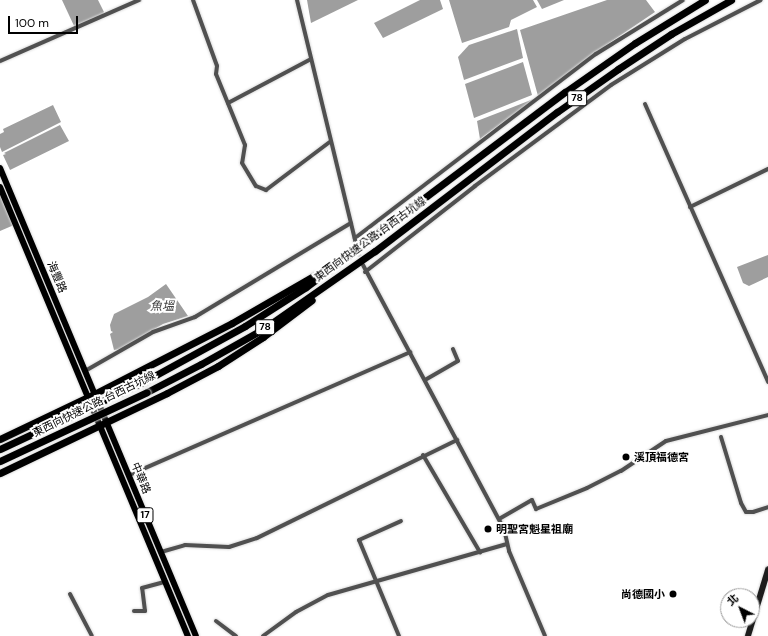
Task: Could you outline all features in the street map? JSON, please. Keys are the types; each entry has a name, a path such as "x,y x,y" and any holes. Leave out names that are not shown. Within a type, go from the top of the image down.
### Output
{"highway":[{"name":"東西向快速公路 台西古坑線","path":"0,449 145,381 245,326 306,287 565,92 635,43 705,0"},
{"name":"東西向快速公路 台西古坑線","path":"0,462 147,392 201,364 263,328 375,252 557,112 639,54 731,0"},
{"path":"0,439 91,395 232,323 292,290 366,243"},
{"path":"0,473 167,393 218,366 263,337 375,252"}],"main road":[{"name":"海豐路","path":"0,168 85,371 91,395"},
{"name":"海豐路","path":"0,187 91,395"},
{"name":"中華路","path":"91,395 106,421 196,636"},
{"name":"中華路","path":"91,395 98,425 188,636"}],"street":[{"path":"0,61 139,0"},
{"path":"193,0 217,66 216,74 244,146 242,163 256,186 266,190 331,141"},
{"path":"297,0 356,244"},
{"path":"354,238 596,54 650,18 683,0"},
{"path":"365,272 474,186 611,85 685,39 761,0"},
{"path":"228,103 311,59"},
{"path":"645,104 768,382"},
{"path":"690,207 768,169"},
{"path":"85,371 154,332 195,318 351,223"},
{"path":"362,265 504,529 508,544 545,636"},
{"path":"425,380 458,360 453,349"},
{"path":"129,475 410,352"},
{"path":"499,519 532,500 536,509 587,488 621,471 666,441 768,415"},
{"path":"721,437 741,503 746,512 753,512 768,507"},
{"path":"161,552 185,545 229,547 257,538 386,476 423,455 457,440"},
{"path":"423,455 480,552"},
{"path":"399,636 359,540 401,521"},
{"path":"263,636 296,612 328,596 508,544"},
{"path":"748,636 768,570"},
{"path":"134,611 144,611 142,588 165,582"},
{"path":"70,594 92,636"},
{"path":"216,621 236,636"}],"water":[{"path":"62,0 98,0 104,12 100,18 75,28"},
{"path":"307,0 358,0 311,23"},
{"path":"420,0 440,0 443,9 383,38 374,23"},
{"path":"449,0 533,0 537,7 511,20 509,27 462,43"},
{"path":"537,0 564,0 542,9"},
{"path":"607,0 646,0 655,12 596,52 538,96 520,30"},
{"path":"517,29 523,58 464,80 458,57 469,45"},
{"path":"523,62 532,95 474,118 465,84"},
{"path":"536,98 480,139 477,121"},
{"path":"53,105 61,122 2,152 0,147 0,134 4,132 3,129"},
{"path":"60,125 69,141 10,170 3,155 6,154 4,153"},
{"path":"0,189 14,225 0,231"},
{"path":"768,255 768,277 749,286 743,283 737,267"},
{"name":"魚塭","path":"166,284 188,316 163,324 121,349 114,350 110,334 113,332 111,331 110,325 114,314 148,297"}],"tunnel":[{"path":"357,247 361,261"}],"place":[{"name":"溪頂福德宮","path":"626,457"},
{"name":"明聖宮魁星祖廟","path":"488,529"},
{"name":"尚德國小","path":"673,594"}]}
